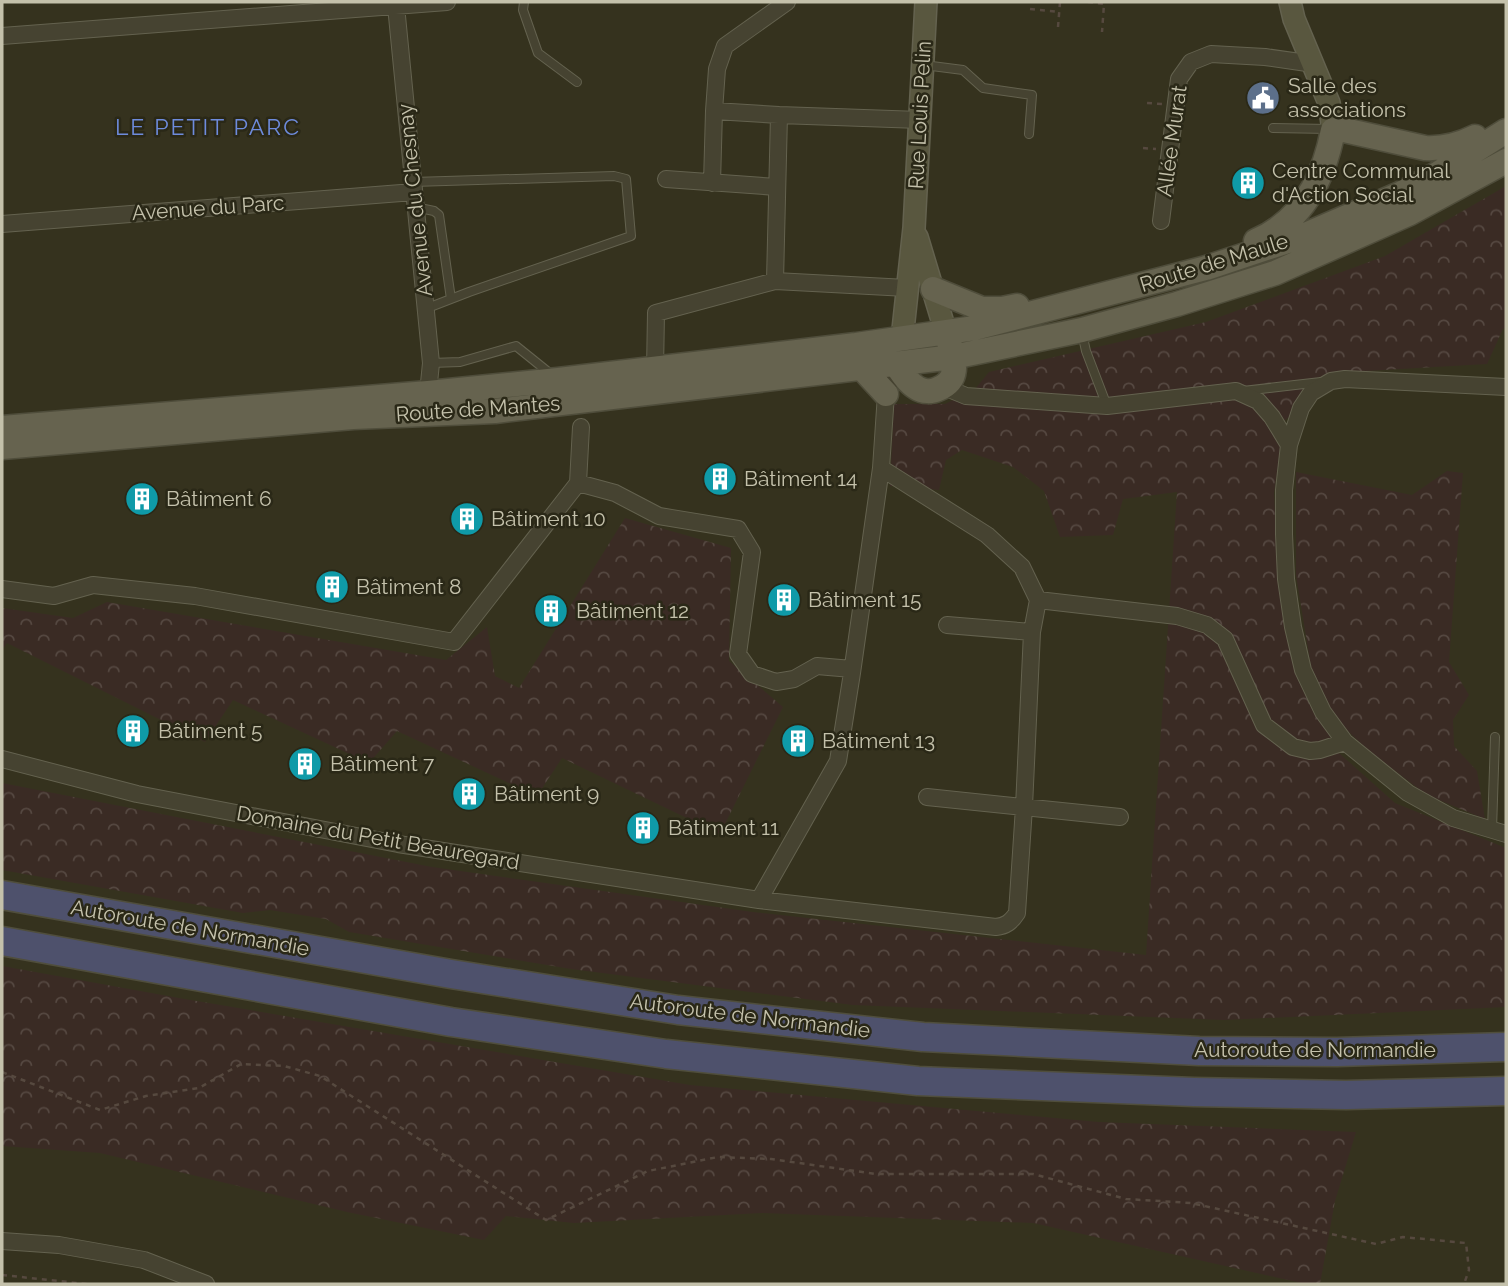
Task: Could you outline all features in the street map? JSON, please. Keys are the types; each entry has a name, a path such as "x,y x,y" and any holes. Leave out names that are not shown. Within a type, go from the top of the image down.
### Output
{"highway":[{"name":"Autoroute de Normandie","path":"2,895 451,974 678,1010 923,1037 1199,1051 1337,1052 1506,1047"},
{"name":"Autoroute de Normandie","path":"2,941 464,1024 666,1054 918,1081 1346,1095 1506,1091"}],"main road":[{"path":"1206,268 1278,230 1299,211 1307,202 1319,177 1333,130 1435,149 1463,143 1506,119"},
{"name":"Route de Maule","path":"902,339 975,328 1054,308 1206,268 1303,236 1400,194 1506,131"},
{"name":"Route de Maule","path":"953,357 1082,330 1177,304 1275,272 1410,213 1506,161"},
{"path":"933,289 982,309 1002,309 1044,301 1054,308"},
{"path":"902,339 895,363 918,389 934,391 949,383 954,374 953,357 946,333"},
{"name":"Route de Mantes","path":"2,428 428,393 655,370 902,339"},
{"name":"Route de Mantes","path":"2,447 352,417 495,411 953,357"},
{"path":"862,368 886,394"}],"street":[{"path":"2,36 447,2"},
{"path":"712,183 717,69 724,46 787,2"},
{"name":"Rue Louis Pelin","path":"902,339 914,228 926,2"},
{"path":"1290,2 1294,19 1329,103 1333,130"},
{"name":"Avenue du Chesnay","path":"396,6 431,363 428,393"},
{"name":"Allée Murat","path":"1161,221 1179,79 1191,62 1211,54 1265,57 1314,64"},
{"path":"714,111 920,120"},
{"path":"775,281 779,115"},
{"path":"666,179 777,187"},
{"name":"Avenue du Parc","path":"2,224 414,194"},
{"name":"Rue Louis Pelin","path":"914,228 946,333"},
{"path":"655,370 656,313 775,281 907,288"},
{"path":"759,900 838,761 880,468 886,394 895,363"},
{"path":"1499,832 1453,818 1408,793 1345,742 1323,712 1303,670 1293,627 1283,534 1289,445 1301,408 1311,393 1331,381 1345,379 1506,387"},
{"path":"944,387 966,396 1107,406 1236,391 1258,401 1272,417 1289,445"},
{"path":"2,589 54,596 93,585 195,596 454,642 578,483 581,427"},
{"path":"880,468 987,535 1021,567 1038,600 1177,616 1207,625 1225,639 1264,725 1293,747 1310,751 1345,742"},
{"path":"578,483 615,494 659,516 738,529 752,552 738,654 752,674 776,682 794,679 817,666 852,669"},
{"name":"Domaine du Petit Beauregard","path":"2,759 137,794 397,844 759,900 983,926 1004,926 1012,921 1017,913 1032,632 1038,600"},
{"path":"947,625 1032,632"},
{"path":"927,797 1120,817"},
{"path":"2,1241 59,1245 144,1260 206,1284"}],"lane":[{"path":"524,2 523,10 538,53 577,82"},
{"path":"923,64 963,71 982,88 1032,95 1029,134"},
{"path":"1273,128 1333,130"},
{"path":"414,194 614,177 626,179 631,236 425,309"},
{"path":"414,194 439,215 451,299"},
{"path":"907,288 933,289"},
{"path":"1082,330 1086,351 1107,406"},
{"path":"431,363 460,362 516,346 558,380"},
{"path":"1236,391 1331,381"},
{"path":"1495,737 1499,832"}],"path":[{"path":"1058,27 1060,2"},
{"path":"1088,2 1104,3 1101,32"},
{"path":"1030,9 1059,12"},
{"path":"2,1072 100,1110 146,1096 199,1088 241,1064 284,1066 320,1076 546,1220 648,1171 718,1157 771,1159 876,1174 1033,1174 1126,1199 1191,1203 1376,1244 1403,1237 1466,1243 1469,1270 1464,1284"},
{"path":"2,1275 87,1284"}],"green space":[{"path":"1506,186 1506,328 1503,329 1487,364 1331,373 1307,382 1292,415 1285,420 1274,493 1279,589 1295,670 1339,753 1395,803 1506,848 1506,1007 1224,1020 853,1005 571,969 349,932 326,919 270,910 243,913 2,870 2,783 432,867 753,912 1146,955 1177,492 1123,499 1113,535 1060,537 1044,491 1013,467 962,450 946,460 939,490 890,486 894,404 945,404 975,389 989,372 1206,322 1385,256"},
{"path":"1447,471 1463,473 1449,662 1469,695 1453,720 1454,746 1477,771 1485,819 1427,795 1370,752 1333,717 1312,673 1296,575 1296,472 1412,495"},
{"path":"625,518 731,548 729,661 783,707 720,834 562,758 537,796 397,731 369,763 233,700 205,742 7,643 2,650 2,608 73,618 107,602 446,660 487,627 495,676 519,688"},
{"path":"2,966 690,1085 1099,1122 1356,1132 1335,1201 1320,1284 1306,1284 1033,1223 762,1213 574,1223 506,1216 484,1240 347,1212 100,1153 2,1146"}],"place":[{"name":"Salle des associations","path":"1263,98"},
{"name":"Centre Communal d'Action Social","path":"1248,183"},
{"name":"Bâtiment 14","path":"720,479"},
{"name":"Bâtiment 6","path":"142,499"},
{"name":"Bâtiment 10","path":"467,519"},
{"name":"Bâtiment 8","path":"332,587"},
{"name":"Bâtiment 15","path":"784,600"},
{"name":"Bâtiment 12","path":"551,611"},
{"name":"Bâtiment 5","path":"133,731"},
{"name":"Bâtiment 13","path":"798,741"},
{"name":"Bâtiment 7","path":"305,764"},
{"name":"Bâtiment 9","path":"469,794"},
{"name":"Bâtiment 11","path":"643,828"}],"district":[{"name":"LE PETIT PARC","path":"208,127"}]}
